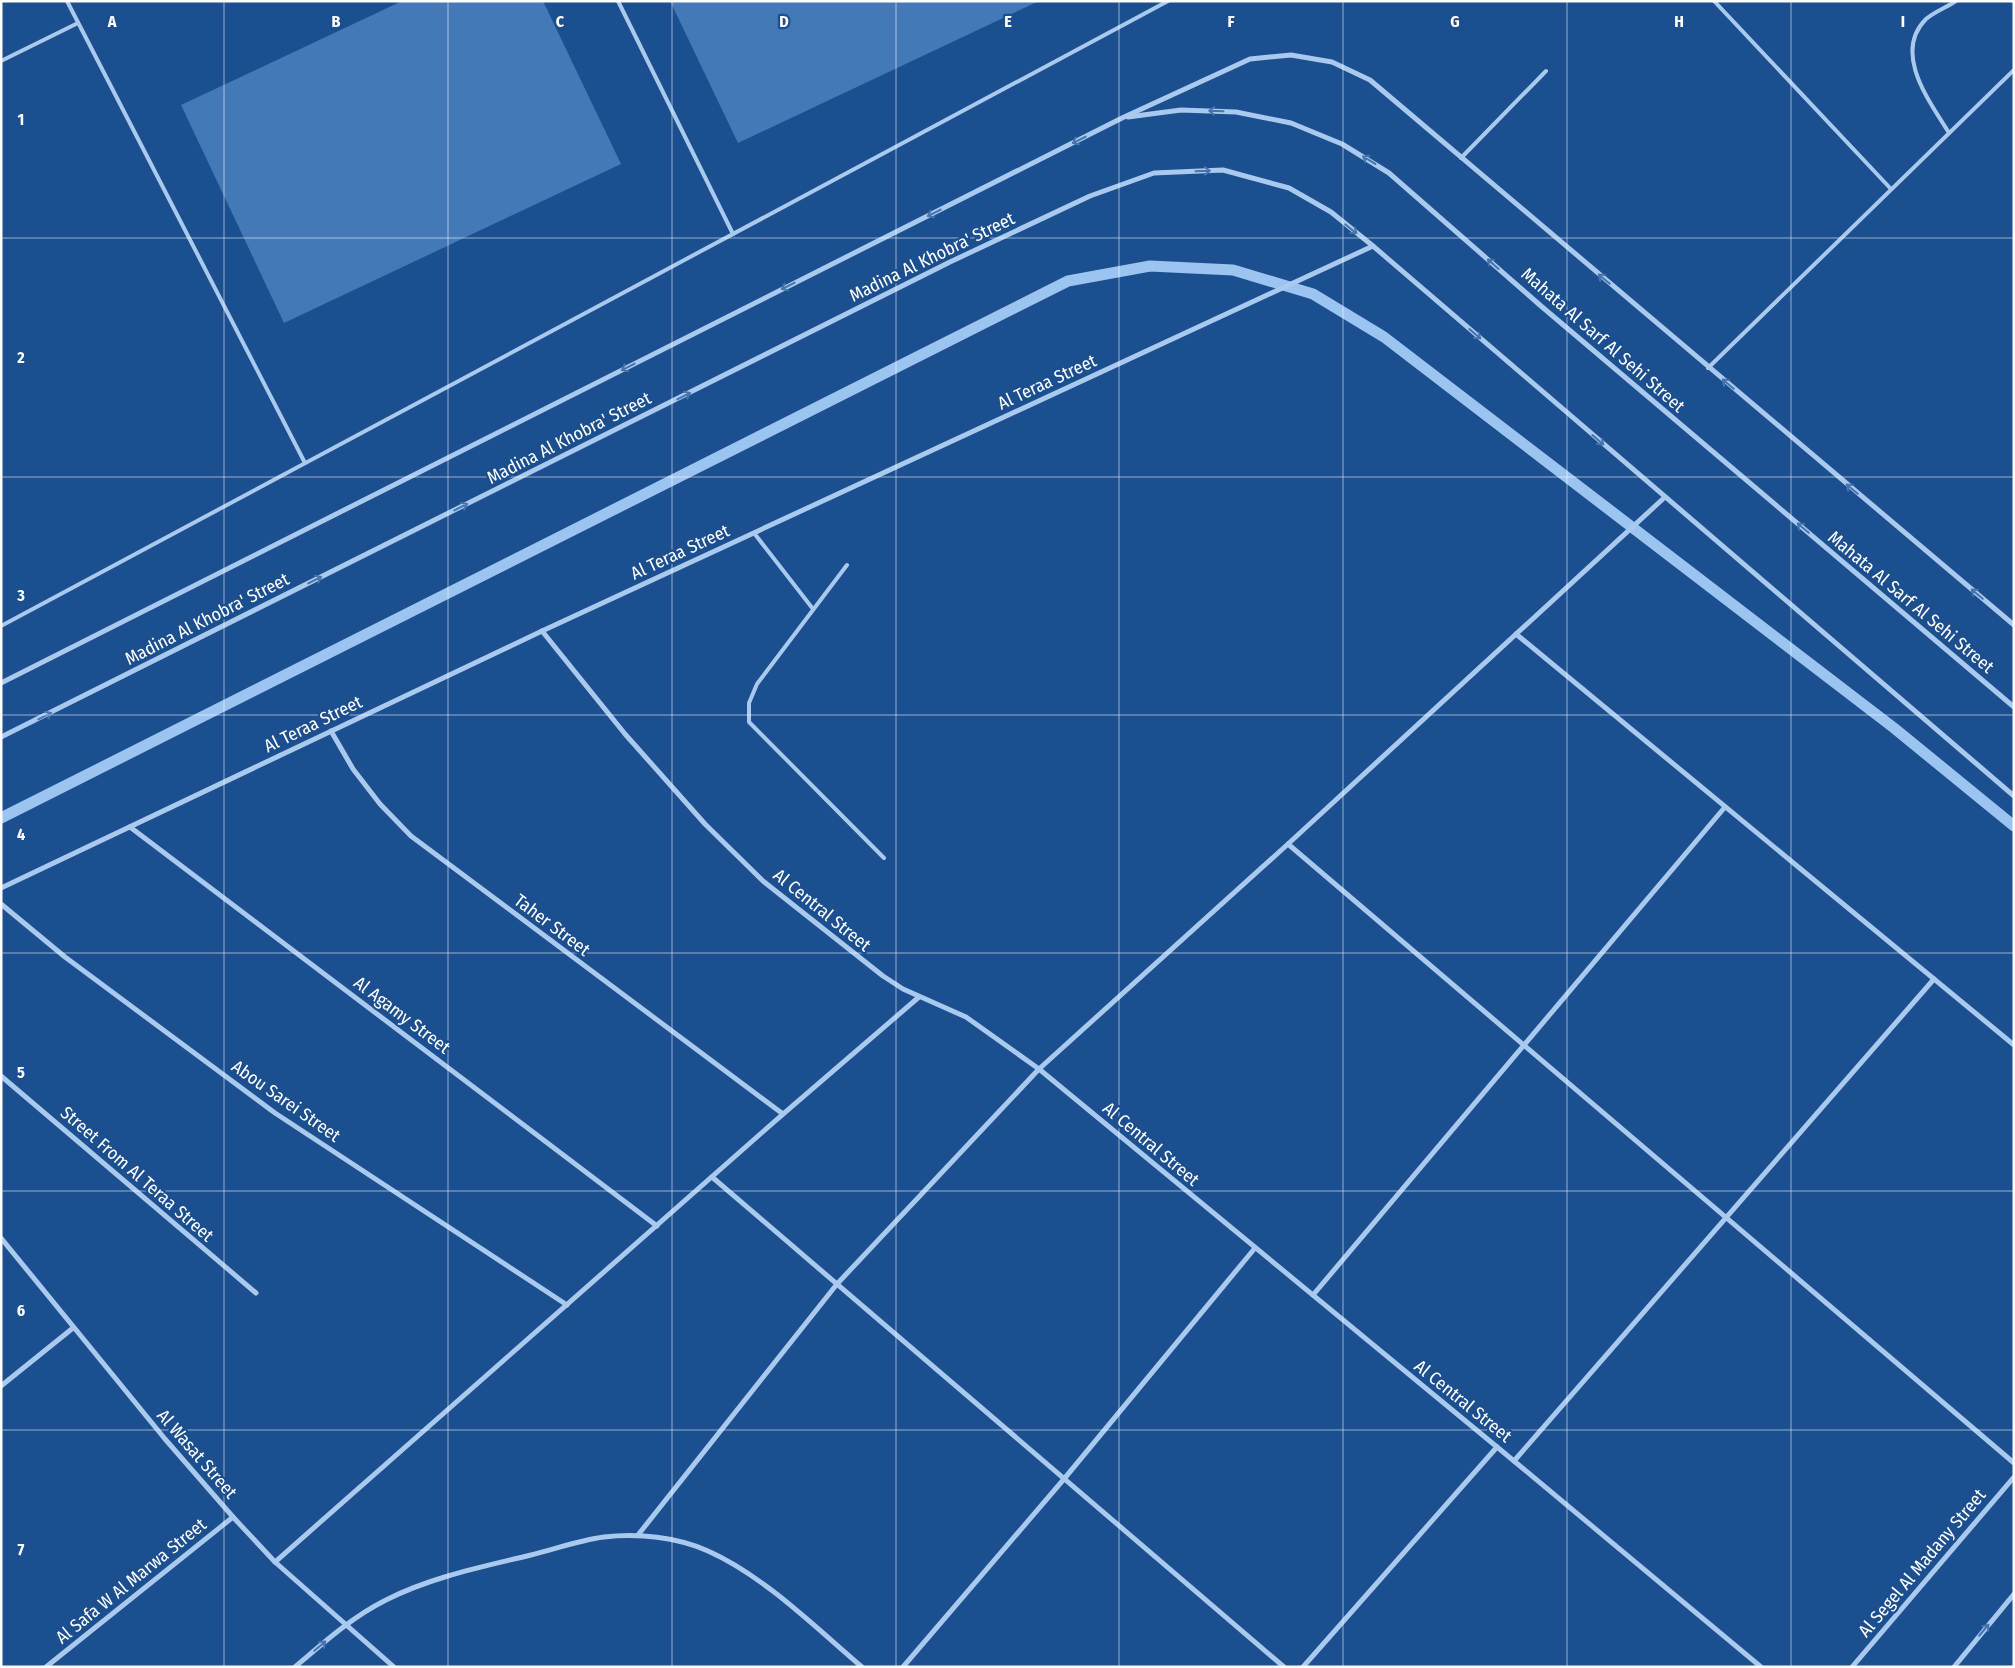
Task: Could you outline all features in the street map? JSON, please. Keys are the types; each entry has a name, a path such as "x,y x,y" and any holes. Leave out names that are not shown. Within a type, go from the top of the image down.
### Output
{"street":[{"name":"Madina Al Khobra' Street","path":"1,683 1122,118 1250,59 1291,55 1332,62 1370,80 2014,626"},
{"name":"Mahata Al Sarf Al Sehi Street","path":"1122,118 1181,110 1236,112 1291,123 1342,144 1389,173 1540,306 2014,707"},
{"name":"Madina Al Khobra' Street","path":"1,737 950,262 1090,196 1154,173 1223,170 1289,188 1331,212 1373,246"},
{"path":"1373,246 2014,796"},
{"name":"Al Teraa Street","path":"1,888 542,631 1373,246"},
{"path":"638,1535 837,1284 1039,1069 1288,844 1665,497"},
{"name":"Al Central Street","path":"542,631 626,734 698,817 763,881 883,976 919,997 966,1017 1039,1069 1761,1667"},
{"path":"1516,634 2014,1045"},
{"name":"Taher Street","path":"331,731 353,769 380,804 411,836 783,1114"},
{"path":"1313,1295 1725,807"},
{"name":"Al Agamy Street","path":"130,827 657,1226"},
{"path":"1288,844 2014,1463"},
{"name":"Abou Sarei Street","path":"1,904 65,957 275,1113 567,1305"},
{"path":"1514,1461 1934,979"},
{"path":"275,1562 783,1114 919,997"},
{"name":"Street From Al Teraa Street","path":"1,1076 256,1294"},
{"path":"712,1177 1284,1667"},
{"name":"Al Wasat Street","path":"1,1238 165,1439 233,1517 275,1562 394,1667"},
{"path":"903,1667 1064,1478 1255,1248"},
{"path":"1,1386 73,1328"},
{"path":"1303,1667 1496,1447"},
{"name":"Al Segel Al Madany Street","path":"1852,1667 2014,1477"},
{"name":"Al Safa W Al Marwa Street","path":"46,1667 233,1517"},
{"path":"295,1667 345,1624 387,1599 432,1581 603,1537 638,1535 681,1542 707,1550 738,1566 766,1586 862,1667"},
{"path":"1954,1667 2014,1594"}],"lane":[{"path":"66,1 305,463"},
{"path":"618,1 733,234"},
{"path":"1,626 1168,1"},
{"path":"1714,1 1891,189"},
{"path":"1949,133 1921,87 1911,56 1915,35 1926,19 1956,1"},
{"path":"1,61 78,23"},
{"path":"1708,368 2014,70"},
{"path":"1461,158 1546,71"},
{"path":"754,532 814,609"},
{"path":"847,565 757,684 750,703 748,722 884,858"}],"building":[{"path":"402,1 543,1 621,164 284,323 181,105"},
{"path":"670,1 1039,1 738,143"}],"waterway":[{"path":"1,818 1068,281 1150,266 1233,270 1313,294 1384,337 1894,728 2014,826"}]}
